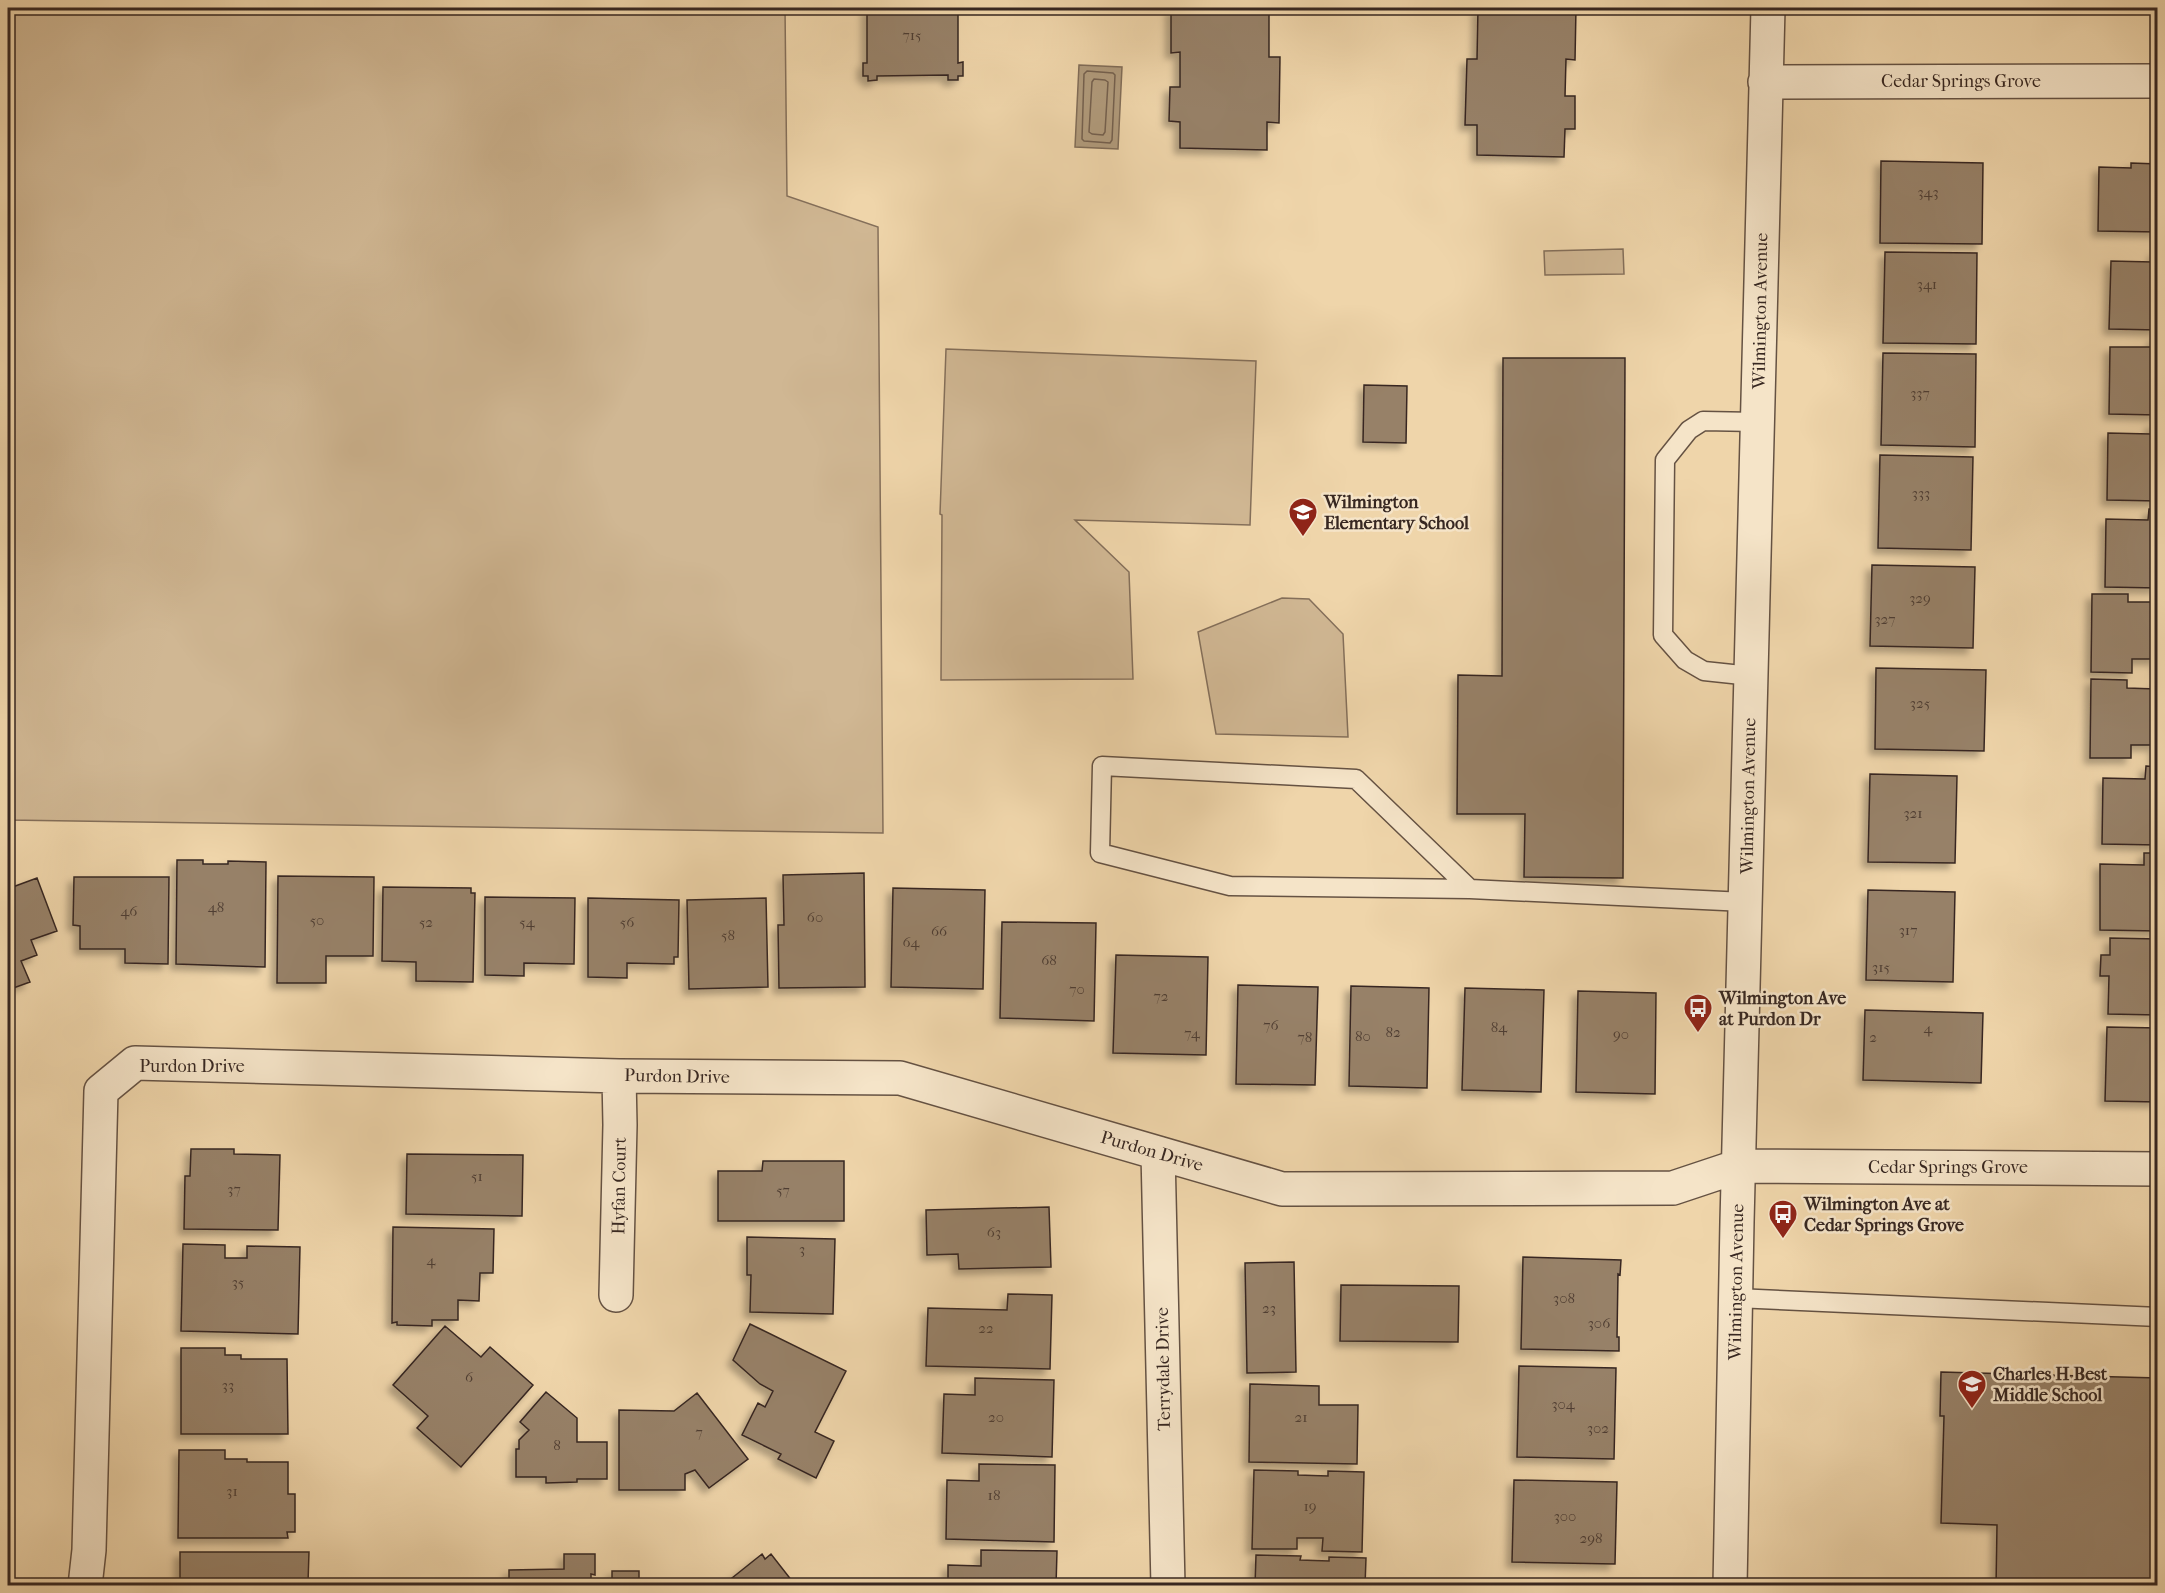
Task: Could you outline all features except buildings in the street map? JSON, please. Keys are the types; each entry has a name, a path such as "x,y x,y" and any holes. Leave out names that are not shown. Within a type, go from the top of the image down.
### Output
{"street":[{"name":"Wilmington Avenue","path":"1730,1586 1768,8"},
{"name":"Cedar Springs Grove","path":"1765,82 2157,81"},
{"name":"Purdon Drive","path":"85,1586 89,1550 101,1091 135,1063 619,1076 900,1078 1281,1189 1673,1188 1739,1166"},
{"name":"Hyfan Court","path":"616,1295 619,1076"},
{"name":"Terrydale Drive","path":"1158,1153 1168,1586"},
{"name":"Cedar Springs Grove","path":"1739,1166 2157,1169"}],"lane":[{"path":"1751,676 1704,671 1685,660 1663,635 1665,460 1689,430 1703,421 1757,422"},
{"path":"1470,890 1356,779 1102,766 1100,853 1230,886 1470,890 1745,902"},
{"path":"1736,1298 2157,1317"}],"shaded area":[{"path":"8,8 785,8 787,196 878,227 883,833 8,820"},
{"path":"1623,249 1624,274 1545,275 1544,251"},
{"path":"946,349 1256,361 1250,525 1075,520 1129,572 1133,679 941,680 942,515 940,514"},
{"path":"1282,598 1309,599 1343,634 1348,737 1216,734 1198,632"}],"water":[{"path":"1079,65 1122,67 1118,149 1075,147"}],"place":[{"name":"Wilmington Elementary School","path":"1303,538"},
{"name":"Wilmington Ave at Purdon Dr","path":"1698,1034"},
{"name":"Wilmington Ave at Cedar Springs Grove","path":"1783,1240"},
{"name":"Charles H Best Middle School","path":"1972,1410"}]}
